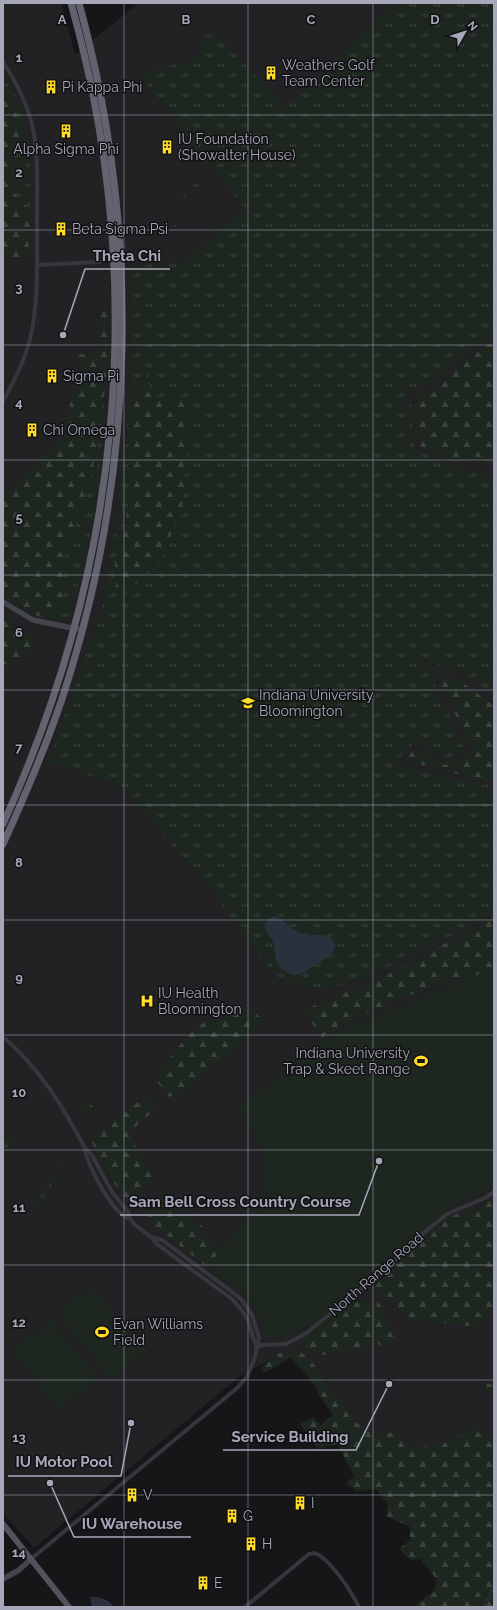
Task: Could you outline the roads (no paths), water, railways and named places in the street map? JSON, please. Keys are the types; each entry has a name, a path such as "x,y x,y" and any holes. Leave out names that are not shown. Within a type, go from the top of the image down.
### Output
{"highway":[{"path":"3,824 44,726 74,629 96,532 109,444 115,343 113,262 108,195 100,132 85,58 71,3"},
{"path":"3,844 30,782 62,699 82,630 103,540 117,443 123,348 121,261 116,192 108,133 94,62 79,3"},
{"path":"113,262 121,261"}],"main road":[{"path":"4,605 33,620 82,630"},
{"path":"3,1524 69,1607"},
{"path":"3,1579 19,1570 31,1559"}],"street":[{"path":"3,62 14,80 31,120 35,146 37,180 37,265 34,316 29,341 16,376 3,401"},
{"path":"37,265 99,262"},
{"path":"3,1037 24,1056 46,1084 66,1114 85,1148 87,1158 105,1194 125,1218 130,1219 158,1245 232,1299 248,1319 256,1347 250,1372 236,1389 31,1559"},
{"name":"North Range Road","path":"256,1347 262,1345 286,1344 304,1335 392,1263 409,1245 443,1217 494,1192"},
{"path":"245,1607 309,1554 315,1553 325,1559 351,1592 359,1607"}],"waterway":[{"path":"483,1607 494,1586"}],"place":[{"name":"Weathers Golf Team Center","path":"271,73"},
{"name":"Pi Kappa Phi","path":"51,87"},
{"name":"Alpha Sigma Phi","path":"66,131"},
{"name":"IU Foundation (Showalter House)","path":"167,147"},
{"name":"Beta Sigma Psi","path":"61,229"},
{"name":"Theta Chi","path":"63,335"},
{"name":"Sigma Pi","path":"52,376"},
{"name":"Chi Omega","path":"32,430"},
{"name":"Indiana University Bloomington","path":"248,703"},
{"name":"IU Health Bloomington","path":"147,1001"},
{"name":"Indiana University Trap & Skeet Range","path":"421,1061"},
{"name":"Sam Bell Cross Country Course","path":"379,1161"},
{"name":"Evan Williams Field","path":"102,1332"},
{"name":"Service Building","path":"389,1384"},
{"name":"IU Motor Pool","path":"131,1423"},
{"name":"IU Warehouse","path":"50,1483"},
{"name":"V","path":"132,1495"},
{"name":"I","path":"300,1503"},
{"name":"G","path":"232,1516"},
{"name":"H","path":"251,1544"},
{"name":"E","path":"203,1583"}]}
